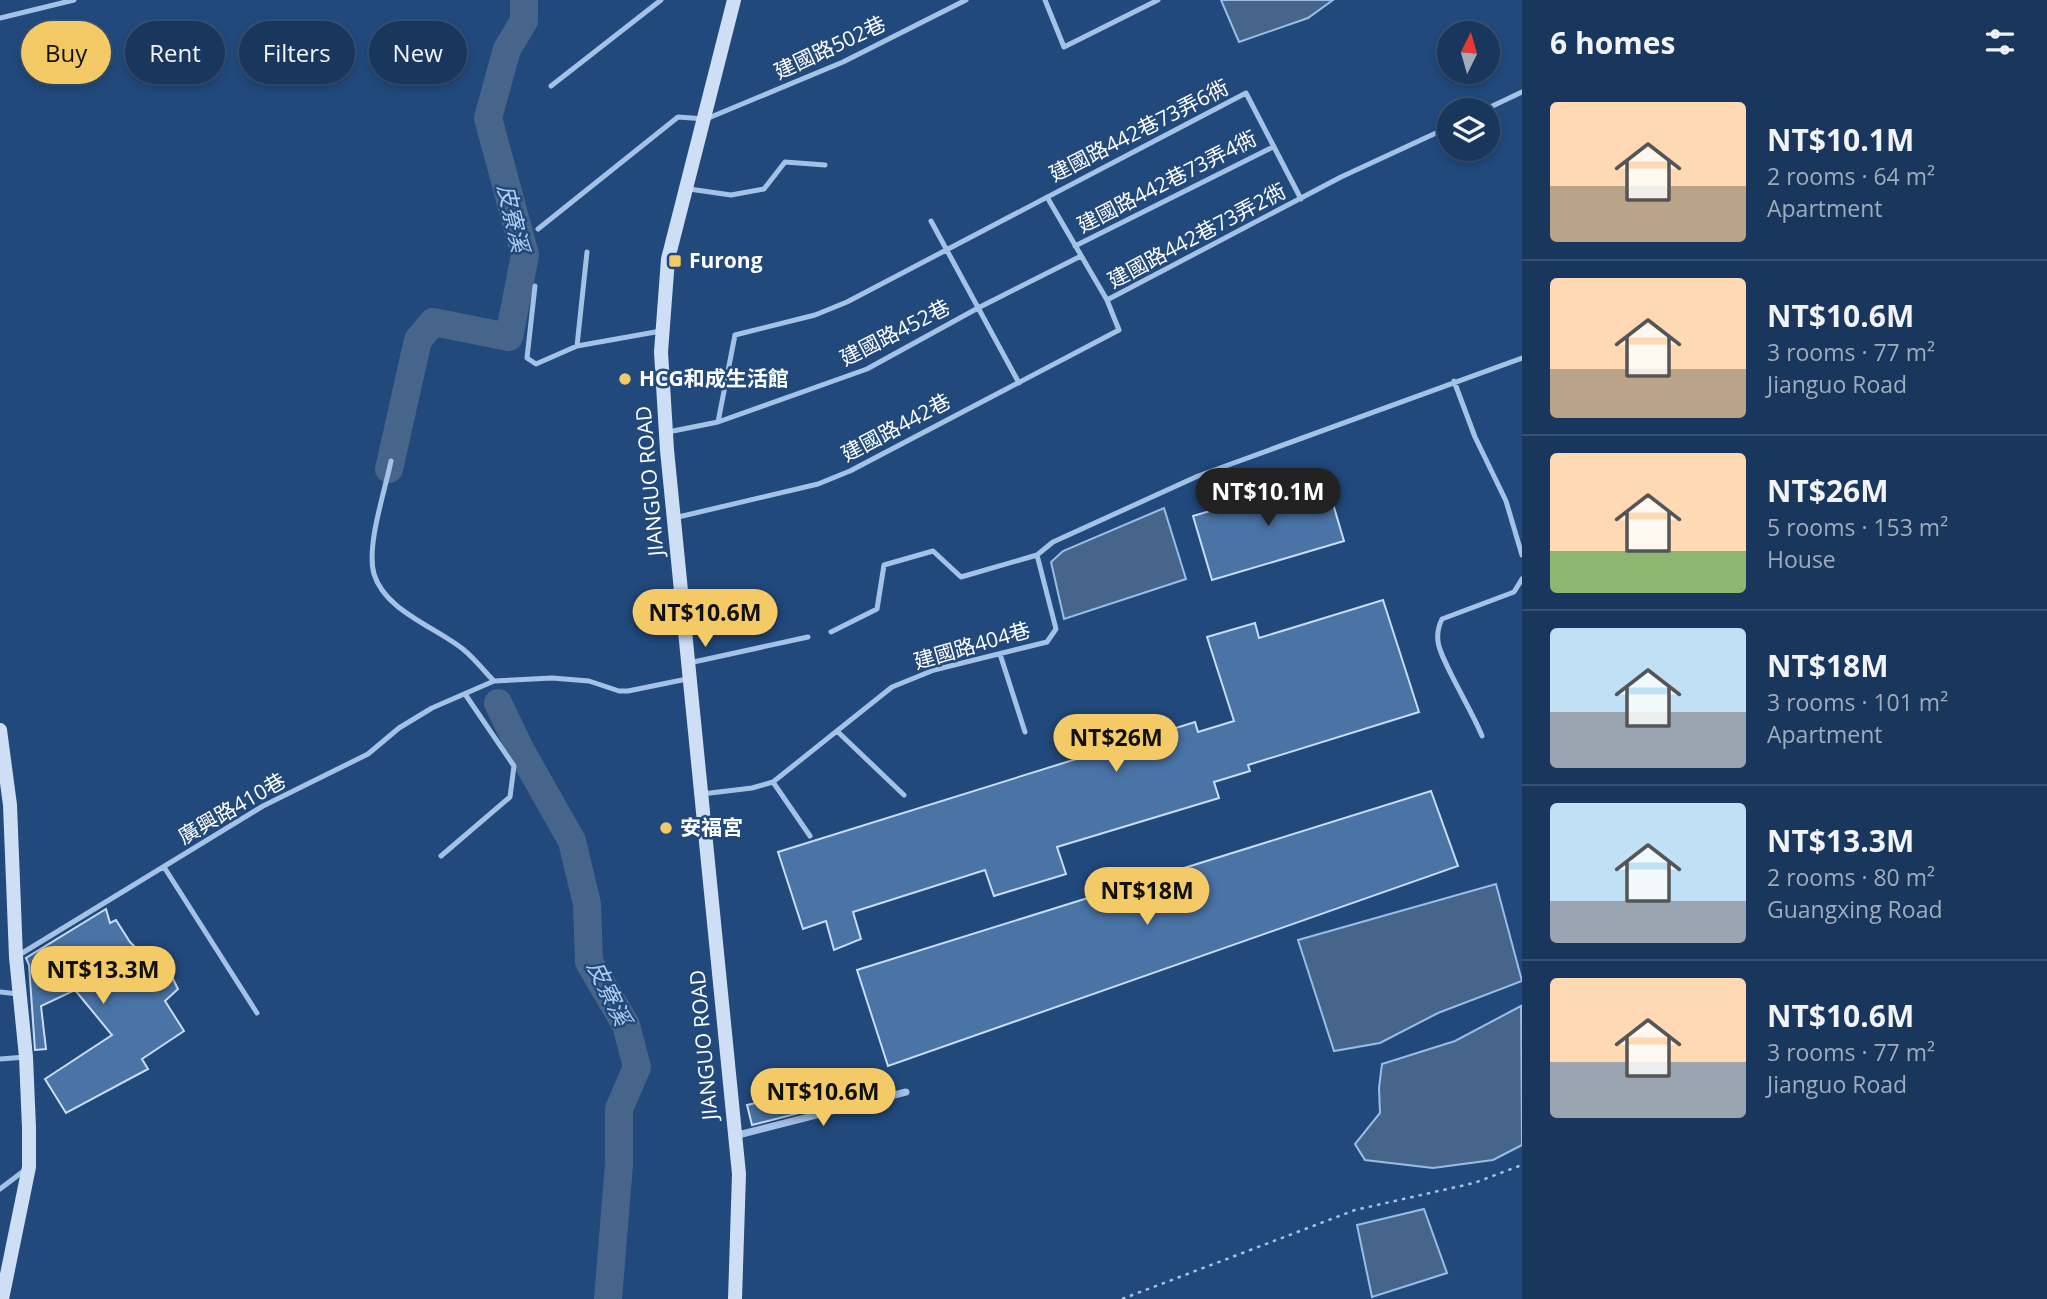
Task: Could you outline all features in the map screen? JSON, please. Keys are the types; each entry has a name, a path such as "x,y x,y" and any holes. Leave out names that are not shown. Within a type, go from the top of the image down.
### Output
{"street":[{"name":"JIANGUO ROAD","path":"734,0 706,120 668,259 661,331 665,433 702,794 733,1137 739,1174 735,1299"},
{"path":"0,730 10,805 16,957 26,1057 29,1167 2,1299"},
{"path":"733,1137 906,1092"}],"lane":[{"path":"0,18 74,0"},
{"path":"551,86 661,0"},
{"name":"建國路502巷","path":"706,120 843,62 965,0"},
{"path":"1045,0 1064,47 1158,0"},
{"path":"1500,102 1522,92"},
{"name":"建國路442巷73弄2衖","path":"1246,93 1301,198"},
{"name":"建國路442巷73弄6衖","path":"718,422 735,335 816,315 847,302 1246,93"},
{"path":"538,229 678,117 706,120"},
{"name":"建國路442巷73弄2衖","path":"1107,300 1301,198 1437,133"},
{"name":"建國路442巷73弄4衖","path":"1075,246 1273,147"},
{"path":"686,188 732,195 764,189 785,162 825,165"},
{"path":"1047,197 1107,300"},
{"path":"931,221 1019,383"},
{"path":"577,346 587,252"},
{"name":"建國路452巷","path":"665,433 718,422 867,369 978,308 1082,256"},
{"path":"535,286 527,358 536,364 577,346 661,331"},
{"name":"建國路442巷","path":"673,518 818,484 850,471 1119,331 1107,300"},
{"path":"831,632 877,609 884,565 933,551 961,577 1037,555 1053,542 1198,476 1522,358"},
{"path":"1454,381 1475,437 1506,501 1522,555"},
{"path":"391,461 374,544 374,572 381,588 393,602 463,649 494,681"},
{"name":"建國路404巷","path":"702,794 752,788 773,782 892,687 934,670 1047,642 1056,629 1037,555"},
{"path":"1482,736 1476,718 1437,643 1439,625 1442,619 1514,592 1522,579"},
{"name":"廣興路410巷","path":"16,957 263,806 368,754 399,728 432,708 494,681 552,678 589,681 619,691 628,691 808,637"},
{"path":"1000,654 1025,732"},
{"path":"441,856 510,797 514,766 465,694"},
{"path":"838,732 904,795"},
{"path":"773,782 810,836"},
{"path":"164,867 257,1013"},
{"path":"0,992 19,994"},
{"path":"0,1059 26,1057"},
{"path":"0,1189 29,1167"}],"path":[{"path":"1122,1299 1355,1210 1474,1183 1522,1165"}],"water":[{"path":"1221,0 1333,0 1308,18 1239,42"},
{"path":"1164,508 1186,579 1064,619 1051,562 1063,551"},
{"path":"1496,884 1522,981 1438,1013 1380,1043 1334,1051 1298,940"},
{"path":"1521,1006 1522,1145 1493,1160 1433,1168 1365,1160 1355,1144 1380,1113 1382,1064 1455,1041"},
{"path":"1424,1209 1447,1273 1372,1297 1357,1225"}],"building":[{"path":"1325,477 1344,541 1212,580 1193,516"},
{"path":"1383,600 1419,712 1248,765 1250,771 1214,782 1219,798 1057,847 1066,874 994,896 985,870 853,912 861,939 834,950 826,921 803,929 778,852 1195,722 1198,732 1234,721 1207,637 1255,623 1259,638"},
{"path":"1431,791 1458,866 888,1066 857,970"},
{"path":"106,909 110,923 116,920 130,942 150,962 160,979 170,973 178,989 165,1001 184,1031 142,1059 148,1069 66,1113 45,1079 112,1035 75,990 41,1006 46,1049 35,1050 29,965 26,958"},
{"path":"807,1091 811,1110 752,1125 747,1105"}],"waterway":[{"name":"皮寮溪","path":"389,469 418,340 433,322 509,337 525,255 488,118 507,49 524,21 524,0"},
{"name":"皮寮溪","path":"498,703 521,751 572,841 587,904 589,962 626,1025 637,1067 619,1109 619,1164 608,1299"}],"place":[{"name":"Furong","path":"675,261"},
{"name":"HCG和成生活館","path":"625,379"},
{"name":"安福宮","path":"666,828"}]}
